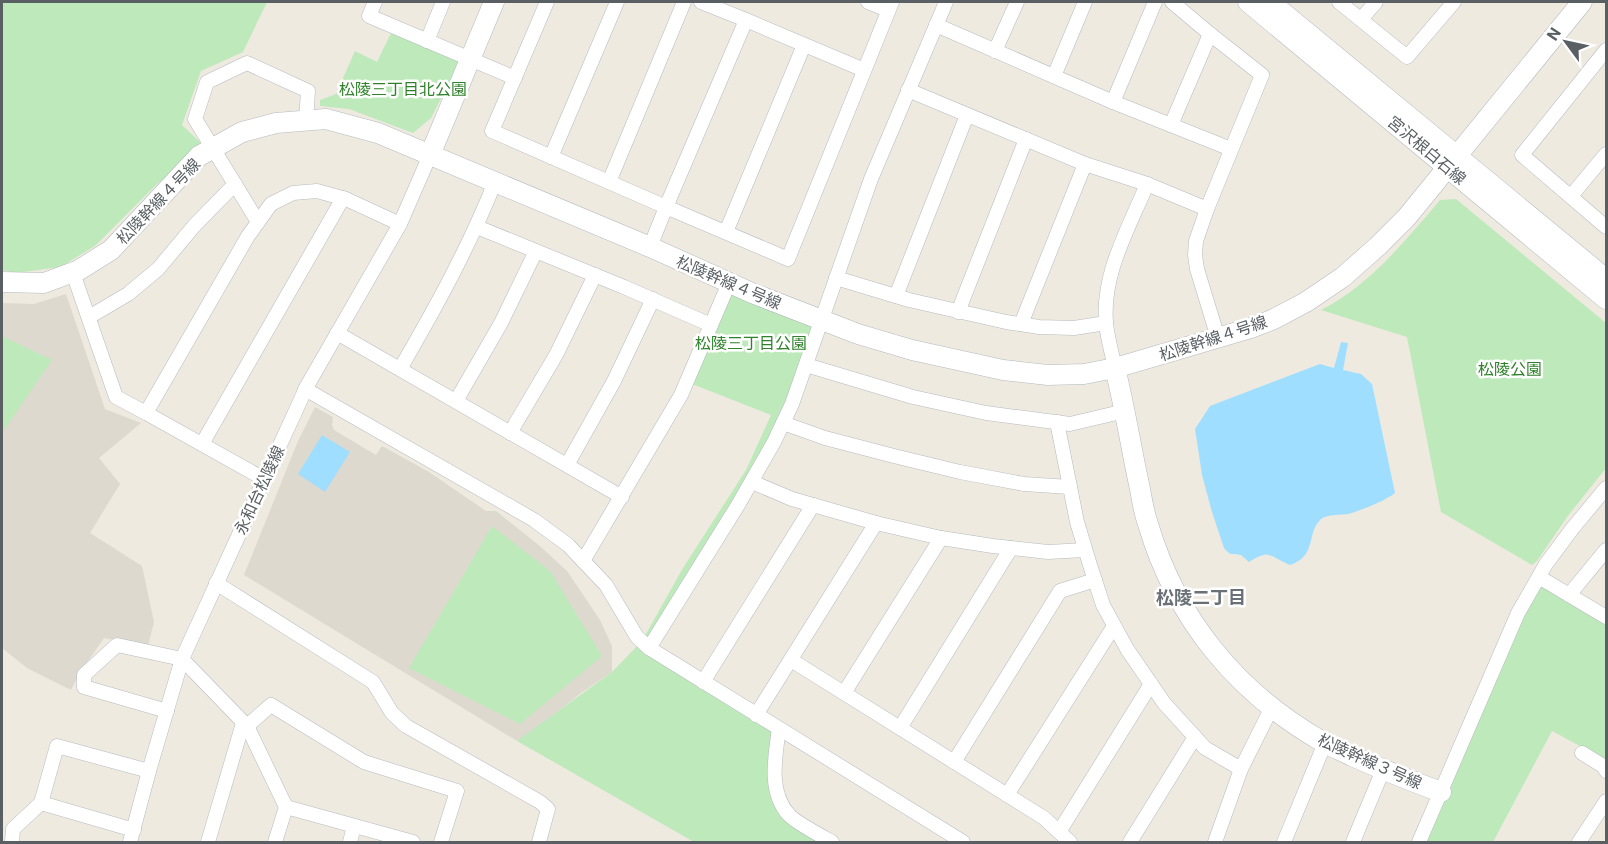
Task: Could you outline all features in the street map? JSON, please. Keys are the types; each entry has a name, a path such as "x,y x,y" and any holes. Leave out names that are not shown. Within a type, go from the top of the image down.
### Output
{"street":[{"path":"375,2 369,16 515,78"},
{"path":"427,40 443,2"},
{"path":"429,155 494,2"},
{"path":"547,2 492,131 788,258 890,6 868,2"},
{"path":"551,157 617,2"},
{"path":"609,182 684,2"},
{"path":"700,2 864,70"},
{"path":"650,648 752,482 792,404 871,179 946,2"},
{"path":"995,51 1017,2"},
{"path":"1054,76 1085,2"},
{"path":"1113,102 1155,2"},
{"path":"1173,2 1262,75 1196,241 1197,269 1218,338"},
{"name":"宮沢根白石線","path":"1248,2 1452,161 1606,299"},
{"path":"1270,2 1452,161 1606,279"},
{"path":"1339,2 1407,57 1454,2"},
{"path":"1361,19 1376,2"},
{"name":"松陵幹線４号線","path":"2,282 44,283 73,273 111,250 199,156 242,132 276,123 326,119 378,134 858,334 912,350 1003,370 1060,375 1084,374 1115,368 1251,328 1274,319 1305,302 1343,277 1407,217 1582,2"},
{"path":"650,247 746,20"},
{"path":"936,26 1113,102 1231,149"},
{"path":"1171,125 1210,34"},
{"path":"726,232 804,45"},
{"path":"1606,50 1522,154 1606,227"},
{"path":"258,222 195,119 207,82 247,63 308,91 306,121"},
{"path":"908,90 1085,164 1147,184 1207,209"},
{"path":"896,296 967,115"},
{"path":"958,312 1026,139"},
{"path":"1571,196 1606,154"},
{"name":"永和台松陵線","path":"132,836 182,660 305,389 400,224 429,155"},
{"path":"1021,324 1085,164"},
{"path":"400,369 441,299 477,226 495,182"},
{"path":"89,317 128,294 158,269 194,226 235,184"},
{"path":"1115,368 1106,323 1106,297 1110,275 1147,184"},
{"path":"146,412 248,236 271,204 293,193 317,191 343,198 400,224"},
{"path":"202,444 343,198"},
{"path":"477,226 711,325"},
{"path":"456,401 501,323 536,251"},
{"path":"73,273 116,397 264,479"},
{"path":"510,433 556,355 595,275"},
{"path":"836,278 958,312 1021,324 1074,328 1106,323"},
{"path":"583,561 681,395 729,282"},
{"path":"567,465 614,381 653,299"},
{"path":"337,333 622,497"},
{"path":"806,365 913,397 986,413 1070,424 1125,411"},
{"name":"松陵幹線３号線","path":"1115,368 1146,521 1165,573 1186,611 1207,642 1234,675 1271,709 1325,743 1383,770 1440,792 1518,613 1539,577 1572,529 1606,488"},
{"path":"305,389 534,520 568,545 606,585 637,637 650,648 963,843"},
{"path":"1057,422 1085,550 1103,605 1114,626 1164,703 1205,748 1241,769"},
{"path":"783,423 825,438 960,472 1024,483 1070,487"},
{"path":"752,482 792,499 876,523 941,538 1048,552 1085,550"},
{"path":"703,682 813,505"},
{"path":"756,715 876,523"},
{"path":"844,693 941,538"},
{"path":"900,728 1011,548"},
{"path":"1569,595 1606,550"},
{"path":"1539,577 1606,617"},
{"path":"954,762 1060,591 1095,580"},
{"path":"216,583 373,682 392,713 406,726 540,802 548,809 539,843"},
{"path":"1007,795 1114,626"},
{"path":"167,711 84,687 84,675 117,645 182,660 245,724 285,807 275,843"},
{"path":"791,660 1044,818 1070,843"},
{"path":"1059,832 1151,684"},
{"path":"208,843 245,724 271,705 364,762 457,791 441,843"},
{"path":"1215,843 1241,769 1271,709"},
{"path":"779,729 775,758 776,794 789,816 832,843"},
{"path":"1130,843 1195,737"},
{"path":"1284,843 1325,743"},
{"path":"12,843 14,829 41,803 57,746 149,771"},
{"path":"1582,753 1603,766 1606,771"},
{"path":"1353,843 1383,770"},
{"path":"1419,842 1440,792"},
{"path":"1579,843 1606,801"},
{"path":"41,803 132,836"},
{"path":"285,807 413,843"},
{"path":"350,843 354,826"}],"shaded area":[{"path":"66,294 105,409 141,423 99,458 120,484 90,533 142,566 154,622 148,646 104,638 79,674 71,690 27,668 2,648 2,303 34,304"},
{"path":"315,407 333,417 334,430 376,455 382,446 429,472 486,511 496,511 541,547 567,571 600,620 612,646 612,672 581,693 530,734 517,741 244,575 298,441"}],"green space":[{"path":"2,2 267,2 243,52 201,71 182,125 204,146 156,185 95,246 60,267 16,273 2,270"},
{"name":"松陵三丁目北公園","path":"394,27 463,55 431,118 413,133 349,109 320,106 320,100 336,94 355,51 377,62"},
{"name":"松陵公園","path":"1456,199 1606,323 1606,468 1532,565 1441,512 1407,337 1321,310 1339,300 1371,275 1440,200"},
{"name":"松陵三丁目公園","path":"729,283 821,320 792,404 650,647 779,729 776,794 789,816 834,842 694,842 517,741 612,672 642,641 683,568 746,470 771,415 687,382"},
{"path":"2,336 52,360 2,433"},
{"path":"492,526 550,571 602,656 520,724 409,668"},
{"path":"1539,577 1606,617 1606,760 1552,731 1493,842 1423,842"}],"water":[{"path":"1341,342 1348,343 1343,370 1361,374 1372,384 1395,493 1380,502 1352,513 1320,520 1313,532 1308,551 1290,565 1270,555 1261,555 1249,562 1241,555 1230,554 1224,548 1212,512 1202,475 1195,429 1210,406 1320,364 1334,368"},
{"path":"322,435 350,452 325,492 298,474"}],"district":[{"name":"松陵二丁目","path":"1201,598"}]}
